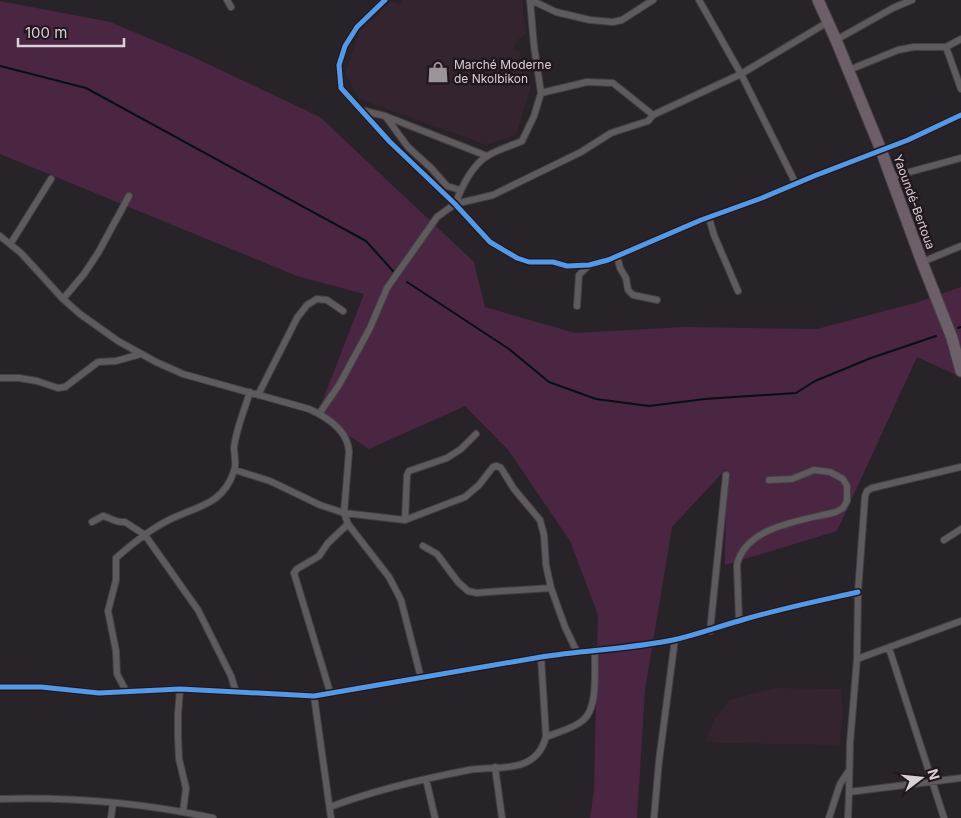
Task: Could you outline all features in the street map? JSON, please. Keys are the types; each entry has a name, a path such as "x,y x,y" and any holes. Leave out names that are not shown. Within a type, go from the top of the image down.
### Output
{"highway":[{"name":"Yaoundé-Bertoua","path":"818,0 881,150 952,338 961,371"}],"street":[{"path":"226,0 231,7"},
{"path":"385,0 358,27 344,46 339,65 340,88 390,142 455,204 490,242 517,258 530,262 553,262 567,266 589,265 617,256 700,220 762,198 908,140 961,114"},
{"path":"455,204 460,190 474,168 487,156 522,141 534,116 541,93 534,46 531,0 556,12 590,20 613,22 622,20 653,0"},
{"path":"699,0 741,74 796,184"},
{"path":"836,40 893,8 912,0"},
{"path":"319,414 339,385 370,328 387,288 437,217 455,204 493,196 581,152 611,133 648,121 653,115 741,74 828,22"},
{"path":"849,70 898,50 914,47 946,47 961,39"},
{"path":"946,47 961,89"},
{"path":"541,93 587,82 613,84 653,115"},
{"path":"361,110 386,116 487,156"},
{"path":"386,116 408,148 431,168 447,186 460,190"},
{"path":"890,177 961,158"},
{"path":"11,244 52,179"},
{"path":"63,299 84,274 98,253 129,196"},
{"path":"709,218 714,235 738,291"},
{"path":"0,236 34,266 45,281 63,299 106,333 141,354 183,374 300,406 328,419 344,435 349,446 344,513 348,524 389,577 402,600 420,678"},
{"path":"922,262 961,246"},
{"path":"617,256 620,268 626,278 628,290 633,295 657,300"},
{"path":"577,306 579,275 589,265"},
{"path":"258,395 297,318 307,305 317,299 327,300 343,311"},
{"path":"0,378 19,378 37,381 58,388 65,387 98,362 116,361 141,354"},
{"path":"126,691 117,674 116,651 108,611 116,580 116,558 144,535 168,520 212,502 223,491 235,470 234,449 250,392"},
{"path":"405,520 407,475 409,471 447,458 476,434"},
{"path":"235,470 263,478 320,505 344,513 405,520 465,497 479,485 493,467 501,468 514,489 540,520 544,535 546,565 552,588 565,626 577,652"},
{"path":"848,818 849,771 857,659 858,592 865,496 867,491 872,488 961,467"},
{"path":"739,621 737,565 739,557 755,538 775,527 836,512 843,508 847,502 847,486 843,479 830,472 814,470 792,479 769,480"},
{"path":"710,631 726,475"},
{"path":"92,522 103,516 109,517 120,523 125,522 144,535 198,610 231,676 236,692"},
{"path":"330,692 294,573 297,569 319,556 328,543 348,524"},
{"path":"944,540 961,529"},
{"path":"423,546 437,554 458,582 468,591 476,593 552,588"},
{"path":"0,687 41,687 99,693 180,689 314,696 540,657 640,646 675,640 739,621 858,592"},
{"path":"857,659 961,621"},
{"path":"654,818 659,760 675,640"},
{"path":"889,648 944,818"},
{"path":"546,737 576,726 590,713 593,701 595,650"},
{"path":"330,808 360,796 426,779 473,770 522,764 535,757 543,748 546,737 540,657"},
{"path":"180,689 178,714 179,759 186,788 183,812"},
{"path":"314,696 331,818"},
{"path":"495,767 502,818"},
{"path":"829,818 840,784 849,771"},
{"path":"849,792 961,778"},
{"path":"426,779 435,818"},
{"path":"0,798 143,805 213,818"},
{"path":"111,818 113,803"}],"shaded area":[{"name":"Marché Moderne de Nkolbikon","path":"403,0 522,0 526,34 516,41 514,49 521,52 516,65 529,71 531,86 516,135 486,145 359,99 345,73 360,31 391,1 400,5"},
{"path":"0,1 110,22 193,57 320,117 474,262 485,307 575,333 685,327 817,329 915,303 961,287 961,377 917,357 837,531 725,565 726,469 672,527 645,690 637,818 590,818 594,790 598,615 570,541 509,451 465,406 369,449 317,415 364,294 297,276 0,154"},
{"path":"774,688 841,689 843,710 840,745 721,743 706,741 714,720 729,700"}],"waterway":[{"path":"0,66 86,88 366,241 393,271"},
{"path":"407,282 509,349 549,382 596,399 649,406 705,399 796,393 815,381 871,358 936,336"}],"cycle path":[{"path":"385,0 357,27 345,46 339,65 341,88 390,142 455,204 490,242 517,258 529,262 553,262 567,266 589,265 608,260 701,220 908,140 961,115"},
{"path":"0,687 41,687 99,693 180,689 314,696 541,657 673,640 798,605 858,592"}],"place":[{"name":"Marché Moderne de Nkolbikon","path":"438,72"}]}
